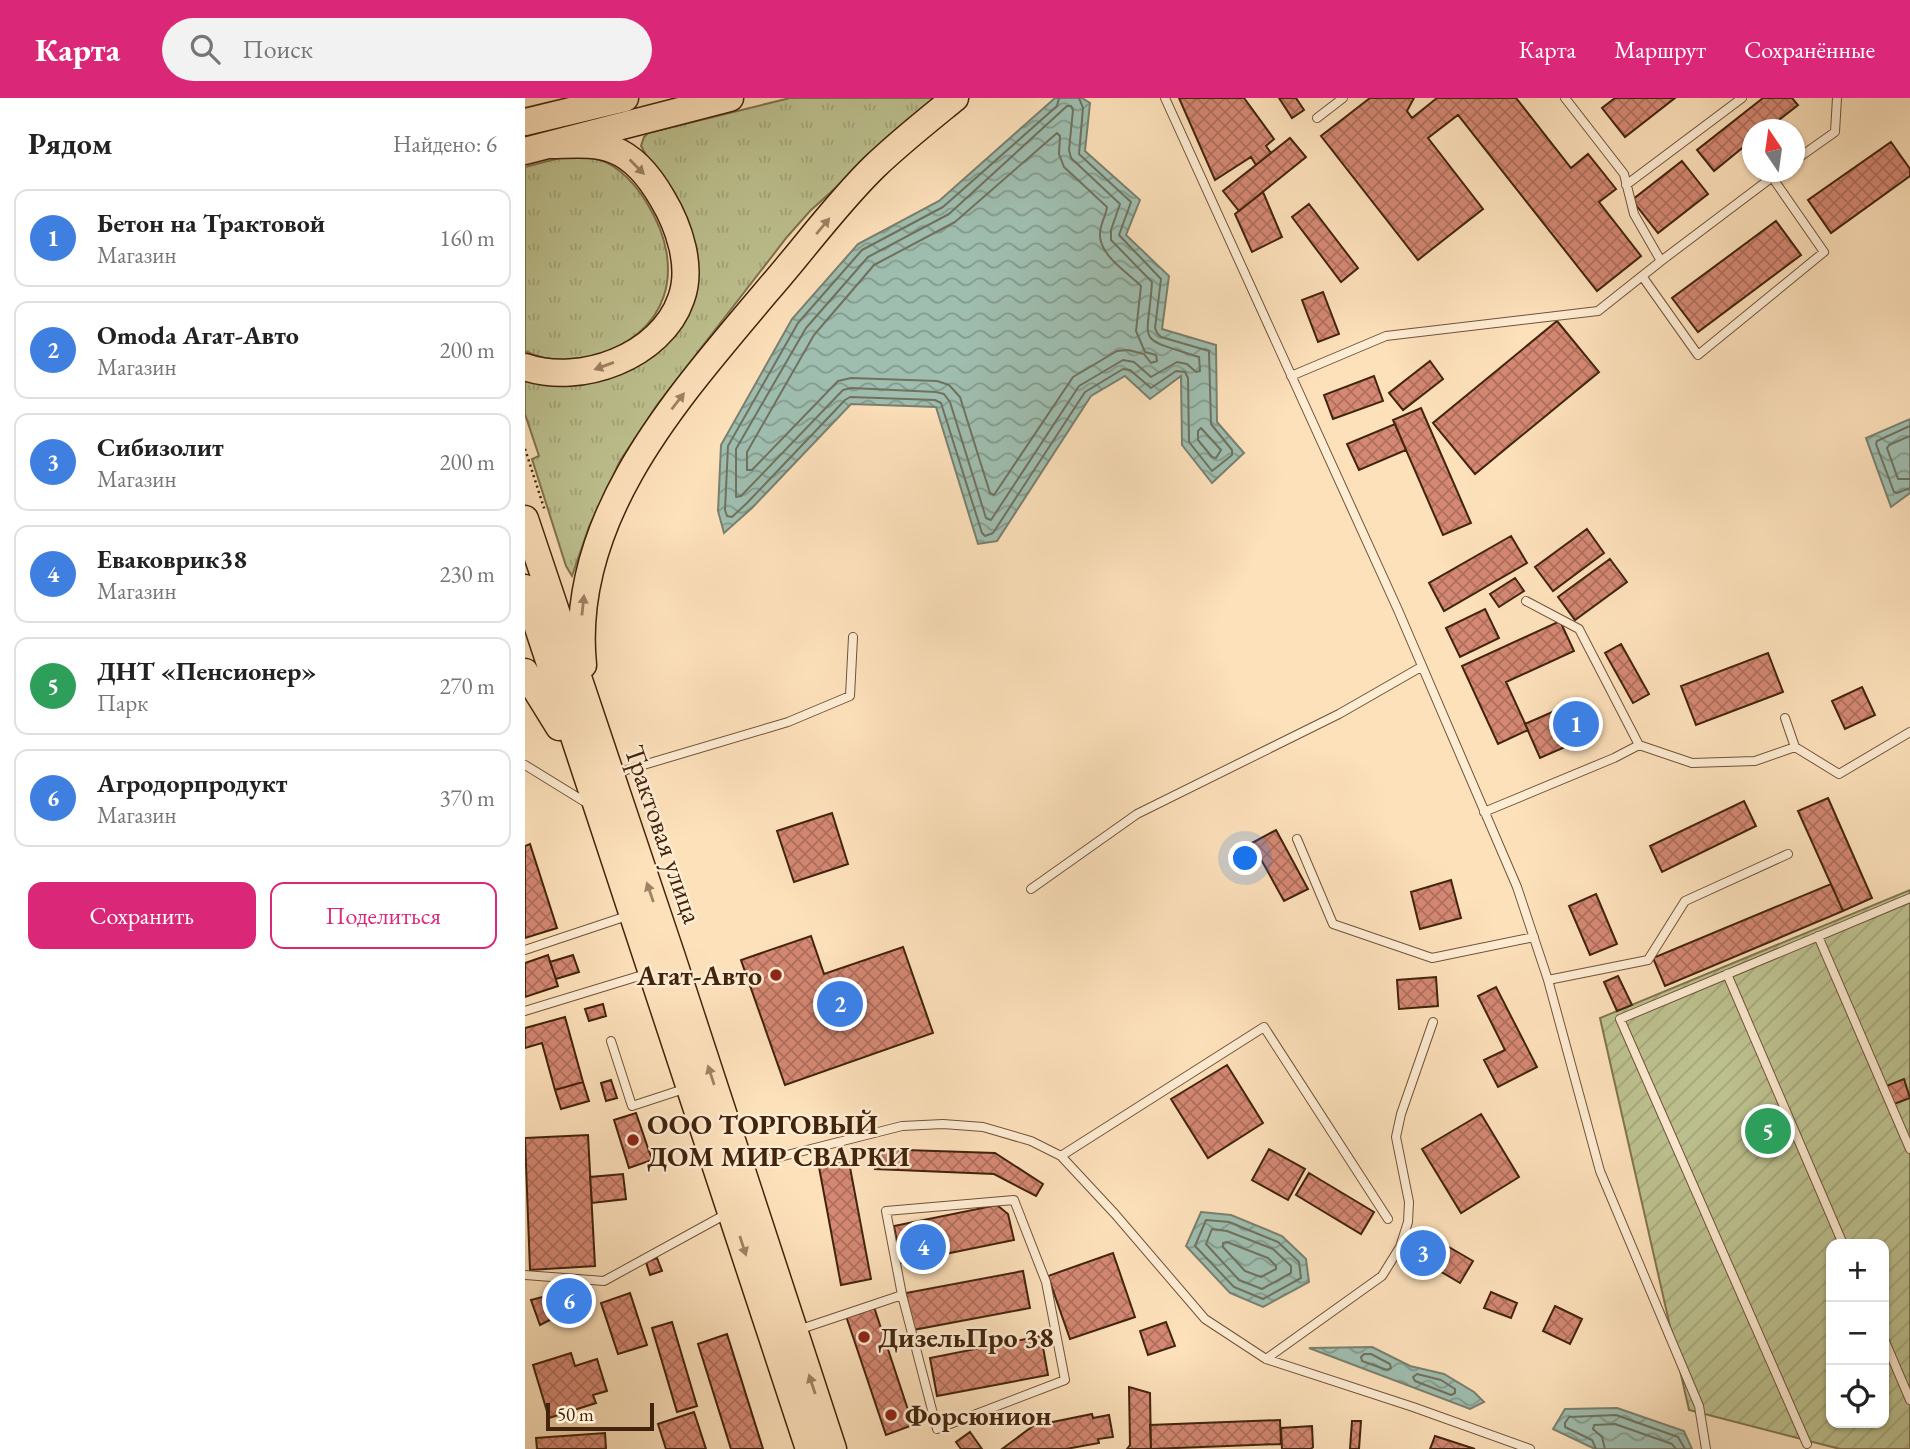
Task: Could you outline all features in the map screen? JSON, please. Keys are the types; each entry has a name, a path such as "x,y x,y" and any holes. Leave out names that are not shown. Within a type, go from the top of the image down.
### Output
{"main road":[{"path":"525,109 544,98"},
{"path":"525,122 625,98"},
{"path":"525,151 730,98"},
{"path":"593,722 582,652 585,586 611,511 631,471 670,411 723,343 859,183 955,98"},
{"path":"525,367 557,373 595,370 633,353 655,337 672,318 682,297 684,285 683,253 676,224 659,191 638,167 627,156 606,148 551,145"},
{"name":"Трактовая улица","path":"525,519 593,722 600,790 633,914 809,1449"},
{"name":"Трактовая улица","path":"525,588 741,1166 833,1449"},
{"path":"525,671 600,790"}],"lane":[{"path":"1165,98 1398,610 1517,887 1548,980 1600,1171 1690,1382 1699,1406 1706,1449"},
{"path":"1317,118 1343,98"},
{"path":"1565,98 1624,174 1634,214 1661,261"},
{"path":"1626,185 1742,98"},
{"path":"1805,152 1835,132 1837,98"},
{"path":"1291,376 1386,336 1598,311 1765,182"},
{"path":"1642,276 1697,355 1824,252 1781,182"},
{"path":"1526,601 1579,629 1639,745 1692,763 1755,761 1794,747"},
{"path":"525,765 600,790 788,722 850,696 853,637"},
{"path":"1031,889 1137,814 1339,713 1421,667"},
{"path":"1785,718 1794,747 1839,774 1910,732"},
{"path":"1483,812 1639,745"},
{"path":"1297,839 1333,924 1432,958 1534,937"},
{"path":"1548,980 1648,961 1685,901 1787,854"},
{"path":"1807,1444 1620,1019 1910,898"},
{"path":"525,950 633,914"},
{"path":"1818,936 1910,1149"},
{"path":"525,1011 652,972"},
{"path":"1727,974 1841,1239"},
{"path":"1266,1359 1382,1276 1400,1247 1408,1222 1409,1202 1396,1137 1433,1023"},
{"path":"1061,1156 1264,1027 1388,1219"},
{"path":"611,1041 632,1106 691,1087"},
{"path":"741,1166 902,1126 943,1124 983,1127 1031,1142 1061,1156 1205,1319 1266,1359 1530,1449"},
{"path":"1014,1200 1046,1282 1065,1380 937,1429 902,1295 886,1210 1014,1200"},
{"path":"525,1275 604,1281 732,1211"},
{"path":"795,1331 902,1295"},
{"path":"1889,1351 1910,1400"}],"green space":[{"path":"790,98 935,98 810,211 657,405 620,461 589,527 572,576 566,566 532,459 539,456 525,414 525,379 549,385 570,386 591,382 679,321 665,188 641,146 644,137 648,133"},
{"path":"571,155 605,162 627,177 648,205 660,229 667,253 668,275 664,297 654,316 639,333 619,346 593,356 558,360 525,351 525,167"},
{"path":"1910,890 1910,1449 1840,1449 1689,1410 1600,1018"}],"water":[{"path":"1055,98 1082,98 1090,103 1085,151 1140,200 1126,235 1169,276 1162,329 1216,345 1217,422 1244,453 1212,483 1182,445 1181,376 1150,399 1125,376 1091,396 997,541 978,544 936,407 851,404 752,508 724,533 718,511 721,445 792,319 858,244 939,201"},
{"path":"1910,419 1910,493 1891,507 1866,438"},
{"path":"1201,1212 1231,1215 1282,1236 1306,1259 1309,1282 1263,1307 1230,1293 1186,1246"},
{"path":"1372,1347 1410,1366 1444,1374 1474,1392 1484,1402 1470,1409 1309,1348"},
{"path":"1617,1408 1684,1431 1692,1449 1595,1449 1553,1429 1565,1409"}],"building":[{"path":"1179,98 1244,98 1274,139 1266,146 1271,153 1256,165 1251,157 1215,180"},
{"path":"1279,98 1296,98 1304,110 1292,118"},
{"path":"1370,98 1414,98 1407,111 1412,118 1437,98 1516,98 1571,168 1588,154 1616,189 1599,202 1641,256 1597,291 1458,115 1428,138 1483,209 1418,260 1321,136"},
{"path":"1615,98 1675,98 1625,137 1602,108"},
{"path":"1763,98 1792,98 1798,105 1780,119 1742,119 1742,148 1714,171 1697,150"},
{"path":"1290,138 1306,157 1239,211 1223,191"},
{"path":"1891,142 1910,169 1910,176 1831,233 1808,200"},
{"path":"1682,161 1708,194 1658,233 1632,200"},
{"path":"1263,192 1282,237 1252,252 1235,214"},
{"path":"1309,204 1358,268 1341,282 1292,217"},
{"path":"1776,221 1801,255 1698,332 1672,298"},
{"path":"1323,292 1339,334 1318,342 1302,300"},
{"path":"1557,321 1599,372 1475,474 1433,423"},
{"path":"1430,361 1443,379 1403,410 1389,393"},
{"path":"1374,376 1383,401 1333,419 1324,395"},
{"path":"1421,408 1471,523 1443,535 1393,420"},
{"path":"1395,424 1406,450 1359,470 1347,444"},
{"path":"1587,529 1604,553 1553,591 1535,567"},
{"path":"1511,536 1527,563 1444,611 1429,583"},
{"path":"1610,559 1627,582 1575,620 1558,597"},
{"path":"1515,578 1524,591 1499,607 1490,594"},
{"path":"1485,609 1499,638 1460,657 1446,628"},
{"path":"1560,621 1574,651 1506,682 1528,730 1498,744 1462,666"},
{"path":"1621,644 1649,694 1633,703 1605,653"},
{"path":"1768,653 1783,692 1696,725 1681,686"},
{"path":"1862,687 1875,715 1845,729 1832,701"},
{"path":"1575,702 1590,736 1540,758 1525,724"},
{"path":"1828,798 1872,898 1843,911 1798,811"},
{"path":"1744,801 1756,826 1662,872 1650,846"},
{"path":"832,813 848,864 794,882 777,831"},
{"path":"1276,830 1308,889 1284,901 1252,843"},
{"path":"530,844 557,928 525,938 525,846"},
{"path":"1451,880 1461,918 1420,929 1411,892"},
{"path":"1831,884 1843,911 1665,986 1653,958"},
{"path":"1596,894 1617,944 1590,955 1569,906"},
{"path":"811,936 824,974 903,947 933,1033 785,1085 741,960"},
{"path":"548,955 558,986 525,997 525,963"},
{"path":"573,955 579,972 556,979 550,962"},
{"path":"1618,976 1632,1005 1617,1011 1604,982"},
{"path":"1436,977 1438,1006 1399,1009 1397,980"},
{"path":"1496,987 1537,1067 1498,1087 1484,1060 1505,1050 1478,996"},
{"path":"603,1004 606,1016 589,1021 585,1009"},
{"path":"565,1017 583,1082 555,1090 542,1043 525,1048 525,1028"},
{"path":"1227,1065 1263,1123 1208,1158 1171,1099"},
{"path":"1904,1079 1910,1098 1894,1104 1886,1086"},
{"path":"611,1080 617,1098 606,1101 601,1083"},
{"path":"583,1082 589,1101 561,1109 555,1090"},
{"name":"ООО ТОРГОВЫЙ ДОМ МИР СВАРКИ","path":"636,1113 652,1160 629,1168 614,1120"},
{"path":"1481,1114 1519,1177 1461,1213 1422,1149"},
{"path":"588,1135 595,1266 530,1270 525,1138"},
{"path":"876,1149 995,1153 1043,1184 1036,1196 994,1174 875,1169"},
{"path":"1269,1149 1305,1169 1288,1200 1252,1180"},
{"path":"849,1162 871,1279 841,1285 819,1167"},
{"path":"1309,1173 1374,1212 1361,1234 1296,1195"},
{"path":"623,1174 626,1199 592,1203 590,1177"},
{"path":"997,1205 1008,1214 1014,1240 901,1263 894,1226"},
{"path":"1423,1232 1473,1261 1460,1283 1411,1254"},
{"path":"1113,1253 1135,1317 1070,1339 1048,1276"},
{"path":"657,1258 662,1271 650,1275 646,1262"},
{"path":"1023,1271 1030,1308 913,1330 906,1293"},
{"path":"574,1289 579,1305 540,1325 531,1300"},
{"path":"1491,1292 1517,1303 1511,1318 1484,1308"},
{"path":"630,1293 647,1345 618,1354 601,1303"},
{"path":"1555,1306 1582,1319 1570,1344 1543,1331"},
{"path":"874,1307 913,1425 886,1435 846,1316"},
{"path":"672,1322 697,1406 677,1412 652,1328"},
{"path":"1166,1322 1175,1346 1148,1355 1140,1331"},
{"path":"727,1334 763,1449 731,1449 698,1344"},
{"path":"1041,1336 1048,1375 937,1396 930,1358"},
{"path":"571,1353 575,1366 597,1359 607,1391 593,1395 596,1403 549,1418 533,1365"},
{"path":"1129,1387 1150,1393 1151,1449 1127,1449 1130,1445"},
{"path":"694,1412 706,1449 666,1449 658,1424"},
{"path":"1092,1414 1093,1418 1109,1415 1113,1437 1098,1439 1099,1443 1066,1449 1002,1449 1033,1426"},
{"path":"1280,1420 1281,1444 1151,1449 1150,1425"},
{"path":"1352,1421 1361,1421 1359,1449 1350,1449"},
{"path":"1312,1426 1311,1449 1282,1449 1281,1428"},
{"path":"970,1432 982,1449 961,1449 956,1442"},
{"path":"605,1433 606,1449 537,1449 536,1438"},
{"path":"1435,1436 1475,1449 1430,1449"}],"place":[{"name":"Бетон на Трактовой","path":"1576,724"},
{"name":"Агат-Авто","path":"776,975"},
{"name":"Omoda Агат-Авто","path":"840,1004"},
{"name":"ДНТ «Пенсионер»","path":"1768,1131"},
{"name":"ООО ТОРГОВЫЙ ДОМ МИР СВАРКИ","path":"633,1140"},
{"name":"Еваковрик38","path":"923,1247"},
{"name":"Сибизолит","path":"1423,1253"},
{"name":"Агродорпродукт","path":"569,1301"},
{"name":"ДизельПро 38","path":"864,1337"},
{"name":"Форсюнион","path":"891,1415"}]}
